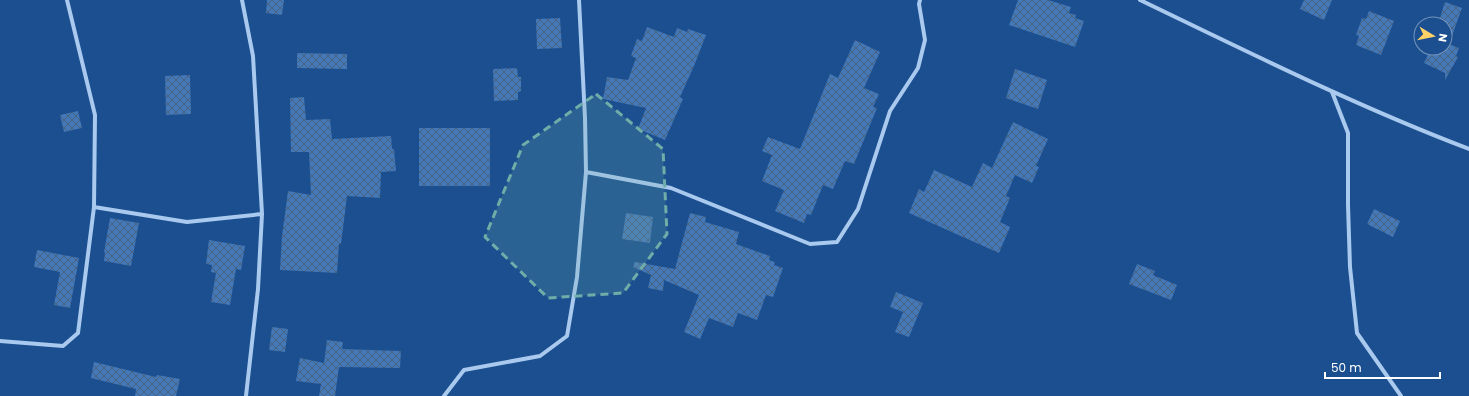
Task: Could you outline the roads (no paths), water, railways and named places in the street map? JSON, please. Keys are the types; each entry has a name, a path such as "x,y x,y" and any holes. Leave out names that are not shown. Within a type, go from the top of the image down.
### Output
{"street":[{"path":"0,340 62,346 78,333 94,206 95,116 67,0"},
{"path":"242,0 253,56 262,214 258,289 246,396"},
{"path":"444,396 464,370 540,356 567,336 577,278 586,172 586,118 579,0"},
{"path":"586,172 671,188 810,244 837,242 858,209 890,112 918,68 925,40 919,4 920,0"},
{"path":"1140,0 1332,92 1432,135 1469,149"},
{"path":"1332,92 1348,133 1350,267 1357,333 1402,396"},
{"path":"94,206 187,222 262,214"}]}
